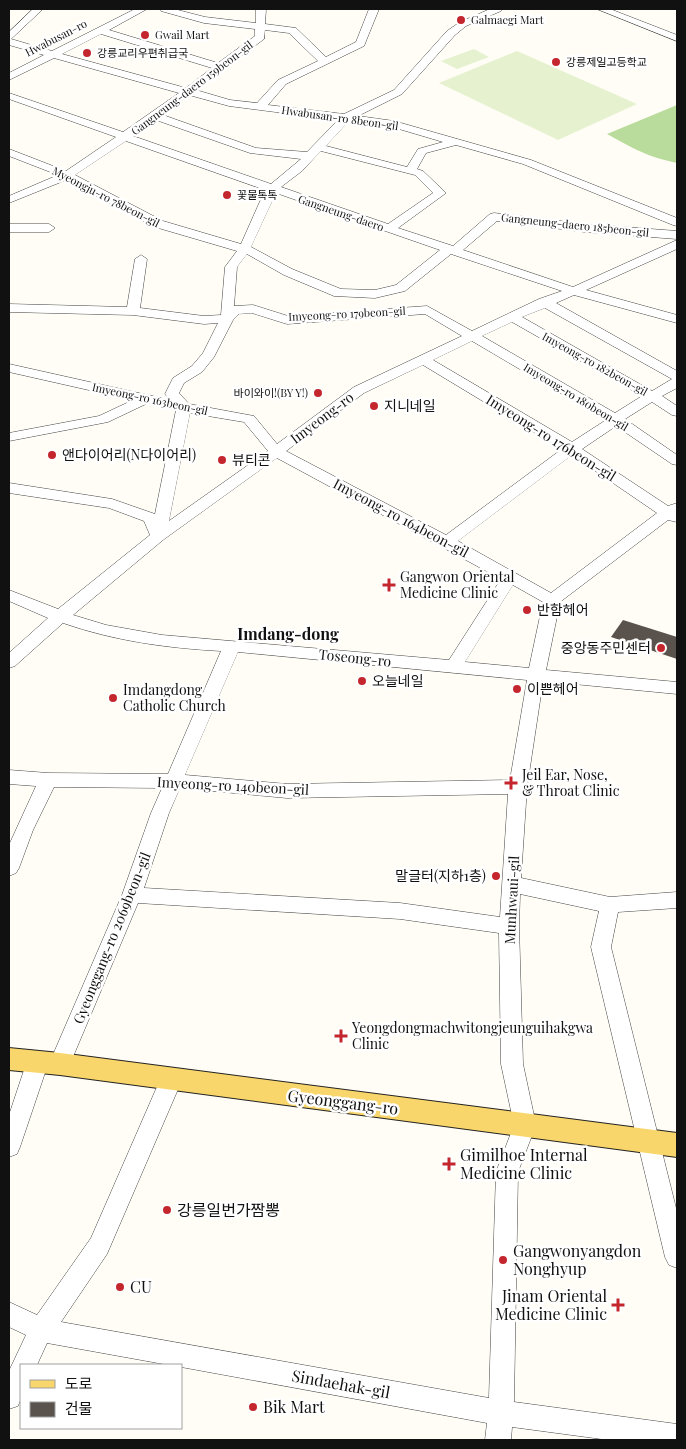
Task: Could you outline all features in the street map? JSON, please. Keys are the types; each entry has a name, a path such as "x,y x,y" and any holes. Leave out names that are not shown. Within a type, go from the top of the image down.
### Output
{"main road":[{"name":"Gyeonggang-ro","path":"9,1059 677,1145"}],"street":[{"path":"9,38 38,9"},
{"name":"Hwabusan-ro","path":"9,76 142,9"},
{"path":"164,9 204,20 292,30 324,61"},
{"name":"Gangneung-daero 159beon-gil","path":"9,200 66,176 155,116 260,37 261,9"},
{"path":"260,107 282,82 360,44 374,9"},
{"path":"158,536 184,407 172,394 178,381 197,369 209,354 227,318 231,267 244,250 272,188 298,169 347,117 398,92 451,33 463,24 498,9"},
{"path":"602,9 677,38"},
{"path":"100,30 219,68"},
{"name":"Hwabusan-ro 8beon-gil","path":"9,42 229,103 390,123 527,162 677,222"},
{"name":"Gangneung-daero","path":"9,96 389,229 573,291 677,319"},
{"path":"155,116 254,151 314,152 419,173 440,193 389,229"},
{"path":"411,170 422,151 456,142"},
{"name":"Myeongju-ro 78beon-gil","path":"9,152 56,170 159,224 254,252 288,272 339,293 375,294 400,288 452,250"},
{"name":"Gangneung-daero 185beon-gil","path":"452,250 494,217 585,228 677,235"},
{"path":"9,228 49,228"},
{"name":"Imyeong-ro","path":"9,662 59,617 158,536 359,390 544,302 573,291 677,244"},
{"path":"133,311 141,258"},
{"path":"544,302 677,376"},
{"name":"Imyeong-ro 179beon-gil","path":"9,308 133,311 204,320 227,318 235,310 253,309 288,320 427,310 473,336"},
{"name":"Imyeong-ro 182beon-gil","path":"512,317 677,412"},
{"name":"Imyeong-ro 180beon-gil","path":"473,336 615,419 677,461"},
{"name":"Imyeong-ro 176beon-gil","path":"424,360 571,448 674,514"},
{"name":"Imyeong-ro 163beon-gil","path":"9,368 249,420 276,452"},
{"path":"447,542 571,448 677,382"},
{"path":"9,436 103,419 146,399"},
{"name":"Imyeong-ro 164beon-gil","path":"276,452 552,600"},
{"path":"9,488 112,504 150,518 158,536"},
{"path":"552,600 674,514"},
{"path":"453,667 510,577"},
{"name":"Toseong-ro","path":"9,595 59,617 122,635 176,643 232,646 677,688"},
{"name":"Munhwaui-gil","path":"525,1125 512,1064 509,926 511,884 518,787 536,675 552,600"},
{"name":"Gyeonggang-ro 2069beon-gil","path":"9,1147 132,895 160,813 232,646"},
{"name":"Imyeong-ro 140beon-gil","path":"9,777 48,780 173,781 287,791 518,787"},
{"path":"9,868 24,830 48,780"},
{"path":"511,884 610,905 677,900"},
{"path":"132,895 400,911 509,926"},
{"path":"610,905 601,947 677,1257"},
{"path":"24,1364 41,1330 99,1246 171,1080"},
{"path":"498,1440 501,1413 506,1172 525,1125"},
{"name":"Sindaehak-gil","path":"9,1314 41,1330 501,1413 677,1437"},
{"path":"9,1397 20,1374"}],"green space":[{"path":"474,49 489,57 457,69 441,61"},
{"path":"517,51 637,104 558,140 439,83"},
{"path":"677,105 677,163 640,152 607,134"}],"building":[{"name":"중앙동주민센터","path":"623,620 677,637 677,659 611,637"}],"place":[{"name":"Galmaegi Mart","path":"461,20"},
{"name":"Gwail Mart","path":"145,35"},
{"name":"강릉교리우편취급국","path":"87,53"},
{"name":"강릉제일고등학교","path":"556,62"},
{"name":"꽃물톡톡","path":"227,195"},
{"name":"바이와이!(BY Y!)","path":"318,393"},
{"name":"지니네일","path":"374,406"},
{"name":"앤다이어리(N다이어리)","path":"52,455"},
{"name":"뷰티콘","path":"222,460"},
{"name":"Gangwon Oriental Medicine Clinic","path":"389,585"},
{"name":"반함헤어","path":"527,610"},
{"name":"중앙동주민센터","path":"661,648"},
{"name":"오늘네일","path":"362,681"},
{"name":"이쁜헤어","path":"517,689"},
{"name":"Imdangdong Catholic Church","path":"113,698"},
{"name":"Jeil Ear, Nose, & Throat Clinic","path":"511,783"},
{"name":"말글터(지하1층)","path":"496,876"},
{"name":"Yeongdongmachwitongjeunguihakgwa Clinic","path":"341,1036"},
{"name":"Gimilhoe Internal Medicine Clinic","path":"449,1164"},
{"name":"강릉일번가짬뽕","path":"167,1210"},
{"name":"Gangwonyangdon Nonghyup","path":"503,1260"},
{"name":"CU","path":"120,1287"},
{"name":"Jinam Oriental Medicine Clinic","path":"618,1305"},
{"name":"Bik Mart","path":"253,1407"}],"district":[{"name":"Imdang-dong","path":"288,634"}]}
